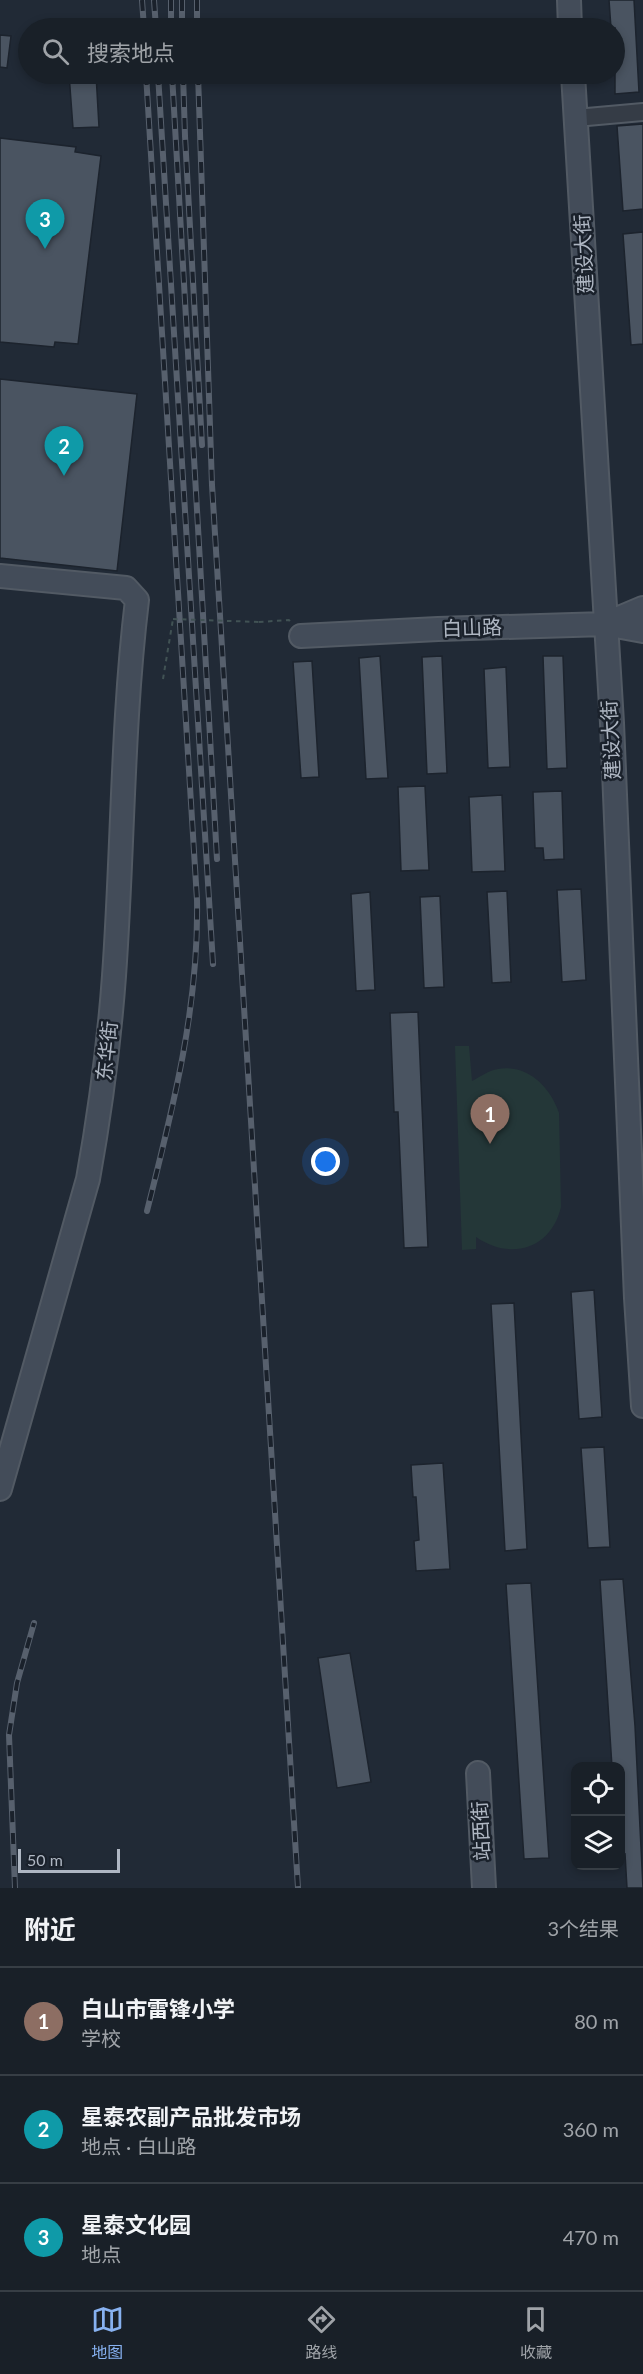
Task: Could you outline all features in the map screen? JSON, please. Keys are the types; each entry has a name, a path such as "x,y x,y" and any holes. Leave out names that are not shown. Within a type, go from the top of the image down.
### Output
{"street":[{"path":"569,0 570,18"},
{"name":"建设大街","path":"574,84 612,723 643,1406"},
{"path":"576,118 643,112"},
{"name":"东华街","path":"0,576 126,588 137,600 130,672 114,975 96,1131 88,1179 0,1489"},
{"path":"605,624 643,608"},
{"name":"白山路","path":"301,636 605,624 643,631"},
{"name":"站西街","path":"478,1773 484,1888"}],"path":[{"path":"164,679 172,619 260,622 289,620 301,636"}],"shaded area":[{"path":"455,1046 469,1046 472,1081 495,1070 509,1068 519,1070 544,1086 559,1113 561,1207 548,1233 528,1247 503,1248 476,1237 476,1249 462,1250"}],"building":[{"path":"609,0 634,0 639,92 615,94 615,84 625,84 625,18 610,18"},
{"path":"0,35 11,36 7,68 0,67"},
{"path":"70,84 97,84 99,127 73,128"},
{"path":"643,124 643,209 623,211 617,126"},
{"path":"0,138 76,147 75,152 101,156 78,344 55,342 54,347 0,342"},
{"path":"643,232 643,344 631,345 623,234"},
{"path":"0,379 137,394 117,571 0,558"},
{"path":"380,656 388,778 366,779 359,658"},
{"path":"442,656 447,773 427,774 422,657"},
{"path":"543,656 563,656 567,768 547,769"},
{"path":"312,661 319,777 301,778 293,662"},
{"path":"506,667 510,767 488,768 484,669"},
{"path":"425,786 429,870 401,871 398,787"},
{"path":"562,791 564,859 544,860 543,848 535,848 533,792"},
{"path":"502,795 505,871 472,872 469,797"},
{"path":"581,889 586,980 562,982 557,890"},
{"path":"507,891 511,982 492,983 487,892"},
{"path":"370,892 375,990 356,991 351,894"},
{"path":"440,896 444,987 424,988 420,897"},
{"path":"418,1012 428,1247 404,1248 398,1112 394,1112 390,1013"},
{"path":"594,1290 602,1417 579,1419 571,1292"},
{"path":"514,1303 527,1549 505,1551 491,1304"},
{"path":"604,1447 610,1547 588,1548 581,1448"},
{"path":"443,1463 450,1569 416,1571 414,1541 419,1540 411,1465"},
{"path":"623,1579 635,1726 643,1888 627,1888 625,1762 612,1762 600,1580"},
{"path":"531,1583 549,1858 524,1859 506,1584"},
{"path":"350,1653 371,1782 337,1788 318,1658"}],"railway":[{"path":"142,0 143,18"},
{"path":"154,0 155,18"},
{"path":"171,0 171,18"},
{"path":"182,0 182,18"},
{"path":"197,0 197,18"},
{"path":"147,84 197,900 194,979 189,1018 175,1096 147,1211"},
{"path":"159,84 213,964"},
{"path":"173,84 217,859"},
{"path":"183,84 202,445"},
{"path":"198,84 212,485 298,1888"},
{"path":"15,1888 9,1735 17,1683 34,1623"}],"place":[{"name":"星泰文化园","path":"45,249"},
{"name":"星泰农副产品批发市场","path":"64,476"},
{"name":"白山市雷锋小学","path":"490,1144"}]}
